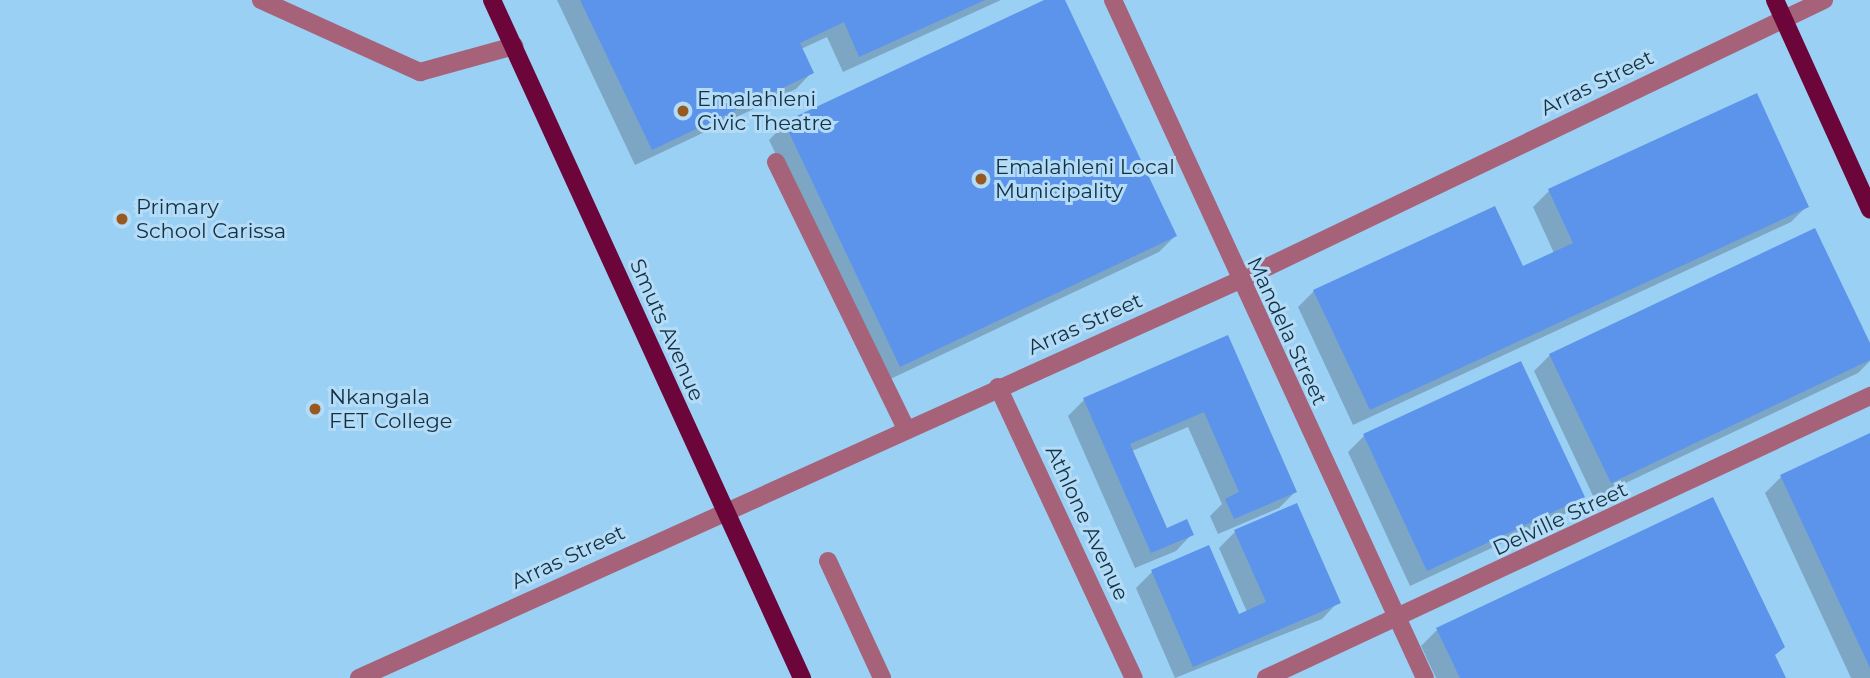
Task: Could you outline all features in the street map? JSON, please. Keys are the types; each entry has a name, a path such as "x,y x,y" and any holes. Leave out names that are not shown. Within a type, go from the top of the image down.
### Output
{"main road":[{"name":"Smuts Avenue","path":"492,0 723,511 802,678"},
{"path":"1775,0 1870,209"}],"street":[{"path":"261,0 420,72 514,46"},
{"name":"Mandela Street","path":"1113,0 1238,281 1425,678"},
{"name":"Arras Street","path":"359,678 723,511 1238,281 1824,0"},
{"path":"776,162 906,429"},
{"name":"Athlone Avenue","path":"998,387 1134,678"},
{"name":"Delville Street","path":"1266,678 1397,621 1870,396"},
{"path":"828,561 882,678"}],"building":[{"name":"Emalahleni Civic Theatre","path":"580,0 985,0 859,57 844,22 800,43 814,73 652,150"},
{"name":"Emalahleni Local Municipality","path":"1044,0 1065,0 1177,236 900,367 784,122"},
{"path":"1757,93 1809,207 1370,410 1313,290 1495,206 1523,266 1573,243 1548,189"},
{"path":"1815,228 1870,343 1870,360 1611,483 1549,354"},
{"path":"1228,335 1297,492 1234,519 1225,499 1239,492 1204,412 1130,444 1167,528 1187,519 1194,535 1151,553 1083,398"},
{"path":"1521,361 1585,497 1427,571 1363,434"},
{"path":"1870,433 1870,668 1780,475"},
{"path":"1713,497 1785,647 1775,655 1786,678 1460,678 1436,628"},
{"path":"1297,503 1341,603 1193,667 1151,570 1209,545 1239,614 1266,602 1234,530"}],"place":[{"name":"Emalahleni Civic Theatre","path":"683,111"},
{"name":"Emalahleni Local Municipality","path":"981,179"},
{"name":"Primary School Carissa","path":"122,219"},
{"name":"Nkangala FET College","path":"315,409"}]}
